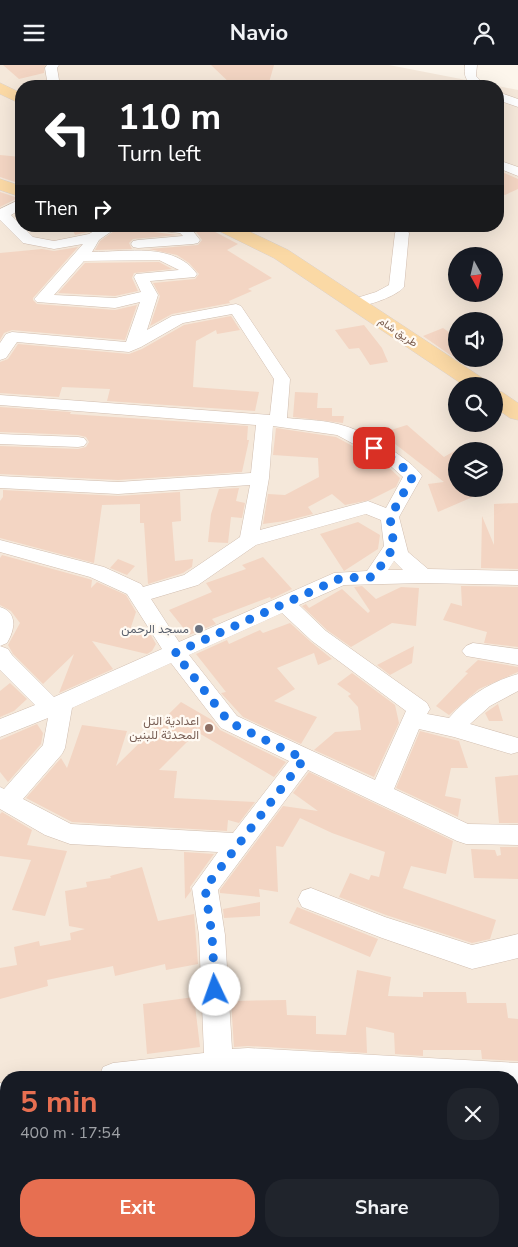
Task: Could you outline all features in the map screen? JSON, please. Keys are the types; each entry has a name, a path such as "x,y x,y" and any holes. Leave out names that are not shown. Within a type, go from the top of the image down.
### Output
{"main road":[{"path":"0,88 15,96"},
{"path":"0,96 15,103"},
{"path":"0,184 15,189"},
{"path":"235,232 281,254 317,278"},
{"path":"265,232 317,278"},
{"name":"طريق شام","path":"317,278 466,377"},
{"path":"503,403 518,413"}],"street":[{"path":"53,65 53,80"},
{"path":"472,65 470,77 473,80"},
{"path":"504,98 518,103"},
{"path":"504,166 518,172"},
{"path":"15,206 1,214 15,227"},
{"path":"20,232 28,240 54,245 162,256 184,267 190,273 141,277 150,295 135,344"},
{"path":"105,232 87,248 42,299 115,303 150,295"},
{"path":"87,248 193,240 186,232"},
{"path":"355,303 381,295 396,287 402,233"},
{"path":"0,355 12,337 129,347 178,319 236,309 282,379 260,478 250,540"},
{"path":"0,400 272,421 341,429 391,457 413,476 390,517 394,547 373,577"},
{"path":"0,439 78,442"},
{"path":"0,482 118,488 260,478"},
{"path":"140,595 191,580 250,540 368,507 390,517"},
{"path":"390,517 399,555 423,576"},
{"path":"0,546 97,573 134,589 140,595 175,653 229,722 466,834 518,835"},
{"path":"0,728 57,706 341,578 423,576 518,578"},
{"path":"285,603 319,636 419,709 412,719 381,793"},
{"path":"0,614 4,631 0,638"},
{"path":"473,651 518,657"},
{"path":"0,654 4,661 57,706"},
{"path":"454,729 472,707 502,687 518,682"},
{"path":"57,706 54,748 4,799 54,828 70,834 238,843"},
{"path":"412,719 511,745"},
{"path":"224,1068 212,935 205,888 304,759"},
{"path":"311,899 382,927 472,957 518,946"},
{"path":"187,1071 224,1068 248,1061 417,1071"}],"shaded area":[{"path":"0,65 389,65 466,80 15,80 15,232 504,232 504,87 518,90 518,1071 0,1071"}],"building":[{"path":"3,65 45,65 44,73 19,79"},
{"path":"211,65 274,65 270,80 227,80"},
{"path":"0,155 15,156 15,182 0,177"},
{"path":"504,173 518,179 518,189 505,195"},
{"path":"0,192 15,197 15,200 0,207"},
{"path":"74,232 88,232 75,235"},
{"path":"113,232 154,232 178,235 133,239 129,243 132,249 95,250 100,241"},
{"path":"196,232 215,232 238,244 227,250 272,278 248,289 252,291 229,301 230,303 172,314 150,326 160,296 153,283 195,279 199,274 189,263 177,255 149,249 198,245 202,240"},
{"path":"78,247 33,300 37,304 115,310 137,305 125,340 12,330 4,333 0,340 0,253 42,249 54,251"},
{"path":"159,262 172,269 134,273 132,278 138,291 115,296 58,293 85,263"},
{"path":"231,316 240,330 217,334 216,330 196,341 193,387 259,392 255,411 107,401 110,389 62,387 59,397 0,393 0,362 8,359 18,344 129,354 142,349 184,325"},
{"path":"364,325 382,348 388,362 370,365 359,348 349,349 335,330"},
{"path":"443,328 448,331 448,353 423,336"},
{"path":"295,392 318,393 317,408 332,408 332,416 344,416 343,423 293,417"},
{"path":"0,407 71,412 70,414 248,426 247,440 249,440 242,472 118,480 0,474 0,446 78,449 86,447 89,442 86,437 78,435 0,432"},
{"path":"407,425 444,457 448,455 448,497 473,497 438,512 428,484 444,482 381,433"},
{"path":"276,428 336,437 384,463 400,478 396,487 370,500 345,505 332,494 308,507 313,514 263,524 268,494 285,495 319,477 318,458 273,455"},
{"path":"239,488 236,501 245,503 242,518 231,517 228,543 208,542 211,514 219,489"},
{"path":"3,490 118,496 180,492 181,521 172,522 175,561 193,559 192,567 183,573 148,584 144,523 140,523 140,504 102,505 94,563 0,538 0,501 3,497"},
{"path":"518,503 518,569 481,568 482,516 494,545 494,504"},
{"path":"358,522 380,535 378,549 344,571 320,534"},
{"path":"2,555 92,580 91,588 97,582 126,595 136,612 131,627 148,630 156,644 152,651 147,654 92,641 113,669 59,693 74,654 43,684 13,654 8,645 20,623 11,611 0,605 0,558"},
{"path":"263,557 292,589 271,599 270,597 212,619 216,624 189,635 169,610 212,592 206,583 246,569 242,565"},
{"path":"118,559 135,566 127,575 110,568"},
{"path":"362,586 376,599 401,587 419,588 416,626 392,623 351,647 327,630 302,606 306,604 309,608 342,589 368,613 370,611 354,587"},
{"path":"461,586 518,587 518,647 484,643 487,632 443,620 451,603 462,606"},
{"path":"290,623 332,659 318,665 314,653 277,668 295,689 274,701 317,717 301,744 243,717 221,693 226,692 196,654 227,640 229,644 260,630 263,633"},
{"path":"414,646 412,663 390,675 377,665"},
{"path":"478,660 518,667 518,672 479,689 449,715 436,706 468,673 465,672"},
{"path":"352,673 395,705 399,723 374,777 314,750 335,732 361,730 358,707 348,696 351,694 337,684"},
{"path":"10,683 27,699 14,711 0,717 0,691"},
{"path":"181,702 212,720 220,730 286,762 274,777 197,732 159,770 177,771 174,798 255,802 239,823 228,820 227,831 72,822 26,798 61,758 67,768 82,725 127,731 116,766"},
{"path":"498,704 503,721 489,721 485,713"},
{"path":"37,724 43,733 41,744 8,782 0,772 0,740"},
{"path":"420,731 459,741 468,768 451,768 445,796 461,799 458,817 396,788"},
{"path":"309,772 453,841 446,874 411,866 403,888 496,920 490,939 472,943 386,915 339,897 350,873 369,880 371,875 379,877 385,852 332,833 300,818 283,847 276,846 278,892 259,889 260,897 220,893 220,890 283,806 318,811 293,793"},
{"path":"518,775 518,823 499,823 495,777"},
{"path":"2,812 32,830 27,845 67,851 45,916 12,910 31,860 0,856 0,814"},
{"path":"500,847 518,847 518,879 474,878 471,849 495,850 497,856 501,855"},
{"path":"184,852 214,854 190,887 191,891 185,899"},
{"path":"142,867 158,921 194,914 198,964 166,970 165,964 115,976 113,966 47,980 48,986 0,999 0,968 17,965 14,947 39,941 40,946 71,940 70,933 85,929 69,926 65,891 87,887 86,882 111,878 110,876"},
{"path":"260,902 260,916 224,918 223,909"},
{"path":"297,907 378,939 370,957 289,923"},
{"path":"357,970 391,977 388,996 423,997 423,992 466,992 467,1003 506,1003 508,1018 518,1019 518,1061 482,1059 481,1050 423,1050 423,1056 395,1054 394,1033 366,1027 367,1053 248,1046 234,1047 231,1001 286,1000 287,1015 316,1016 316,1034 346,1035"},
{"path":"194,997 200,1047 147,1054 143,1004"}],"place":[{"name":"مسجد الرحمن","path":"199,629"},
{"name":"اعدادية التل المحدثة للبنين","path":"209,728"}],"route":[{"path":"215,990 212,935 205,888 304,759 229,722 175,653 341,578 373,577 394,547 390,517 413,476 391,457 374,448"}]}
